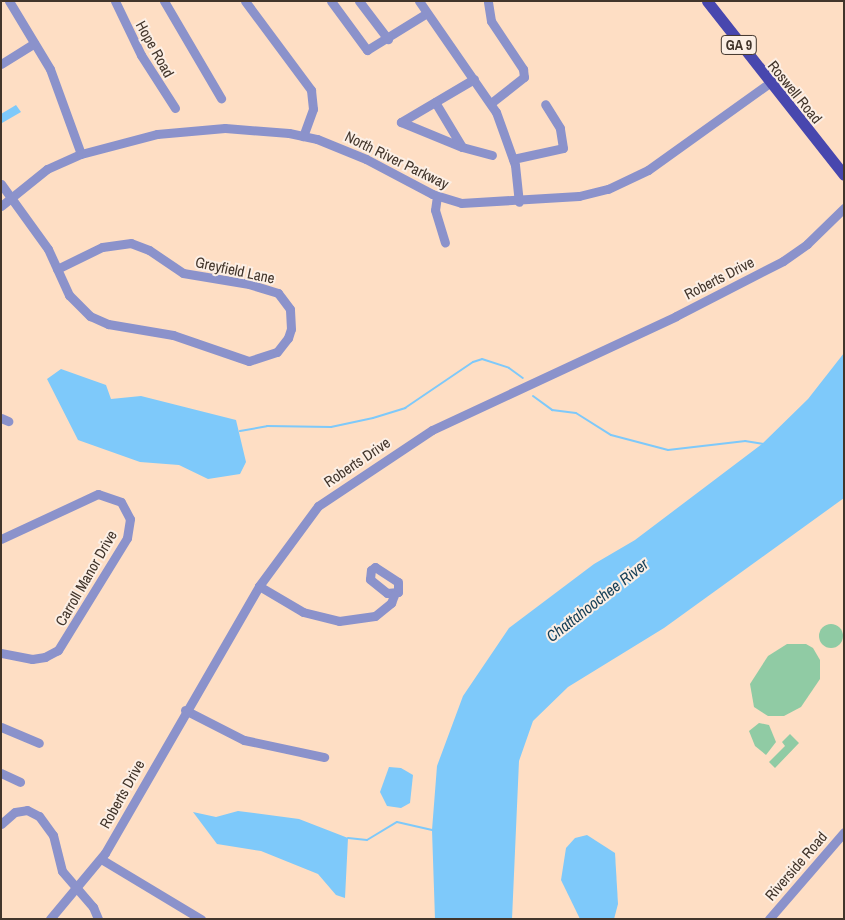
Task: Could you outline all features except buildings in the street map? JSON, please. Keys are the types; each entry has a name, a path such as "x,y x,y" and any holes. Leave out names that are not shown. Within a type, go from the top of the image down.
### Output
{"main road":[{"name":"Roswell Road","path":"707,1 768,84 844,175"}],"street":[{"name":"Hope Road","path":"115,1 141,55 175,108"},
{"path":"164,1 221,98"},
{"path":"245,1 311,90 313,109 303,136"},
{"path":"331,1 364,48 372,50 427,13"},
{"path":"359,1 388,39"},
{"path":"419,1 491,103 513,158 519,202"},
{"path":"1,8 10,2 50,69 81,154"},
{"path":"488,2 491,21 523,69 524,77 491,103"},
{"path":"1,64 34,43"},
{"path":"474,79 401,122 418,126 462,147 492,155"},
{"name":"North River Parkway","path":"1,206 11,196 47,169 81,154 131,139 183,130 258,130 303,136 344,149 436,196 474,204 579,196 623,183 672,155 768,84"},
{"path":"435,102 462,147"},
{"path":"513,158 563,148 560,128 545,104"},
{"name":"Greyfield Lane","path":"1,184 48,249 69,295 90,316 108,324 186,338 239,360 268,357 288,338 291,329 290,309 278,293 249,284 183,273 149,250 130,243 102,247 57,268"},
{"path":"436,196 435,210 444,243"},
{"name":"Roberts Drive","path":"50,919 78,889 101,859 185,710 259,586 318,506 404,447 440,426 669,319 783,261 807,244 844,208"},
{"name":"Carroll Manor Drive","path":"1,539 98,494 121,502 130,519 127,538 58,650 45,657 32,659 1,653"},
{"path":"259,586 303,612 340,621 375,616 391,603 394,595"},
{"path":"185,710 244,740 324,757"},
{"path":"1,727 39,743"},
{"path":"1,773 20,782"},
{"path":"1,824 15,812 27,810 39,816 53,835 62,870 93,907 98,919"},
{"name":"Riverside Road","path":"769,919 844,832"},
{"path":"101,859 200,919"}],"green space":[{"path":"831,624 836,625 842,631 842,641 836,647 831,648 826,647 820,641 819,636 820,631 826,625"},
{"path":"787,644 806,644 813,648 820,660 820,679 801,707 784,716 768,716 754,707 750,684 768,656"},
{"path":"759,723 769,725 776,742 766,755 755,746 749,731"},
{"path":"790,734 799,743 775,768 769,762 785,746 782,742"}],"water":[{"path":"16,105 21,112 2,123 1,114"},
{"name":"Chattahoochee River","path":"844,353 844,498 664,628 568,687 533,721 519,761 512,919 435,919 432,830 437,766 463,696 509,628 594,564 635,540 762,444 808,399"},
{"path":"61,369 106,385 111,399 141,396 236,420 246,462 240,474 208,479 179,465 140,462 78,440 47,379"},
{"path":"389,767 401,768 413,775 410,803 401,808 387,806 380,792"},
{"path":"238,811 299,819 348,838 345,898 336,895 318,874 261,851 217,844 193,812 216,817"},
{"path":"587,835 615,853 618,904 614,919 580,919 561,880 566,848 575,838"}],"waterway":[{"path":"240,431 267,426 331,427 373,418 405,408 473,362 482,359 509,368 523,378"},
{"path":"533,396 552,410 576,413 611,435 668,450 745,441 764,444"},
{"path":"348,838 367,840 397,822 432,830"}]}
